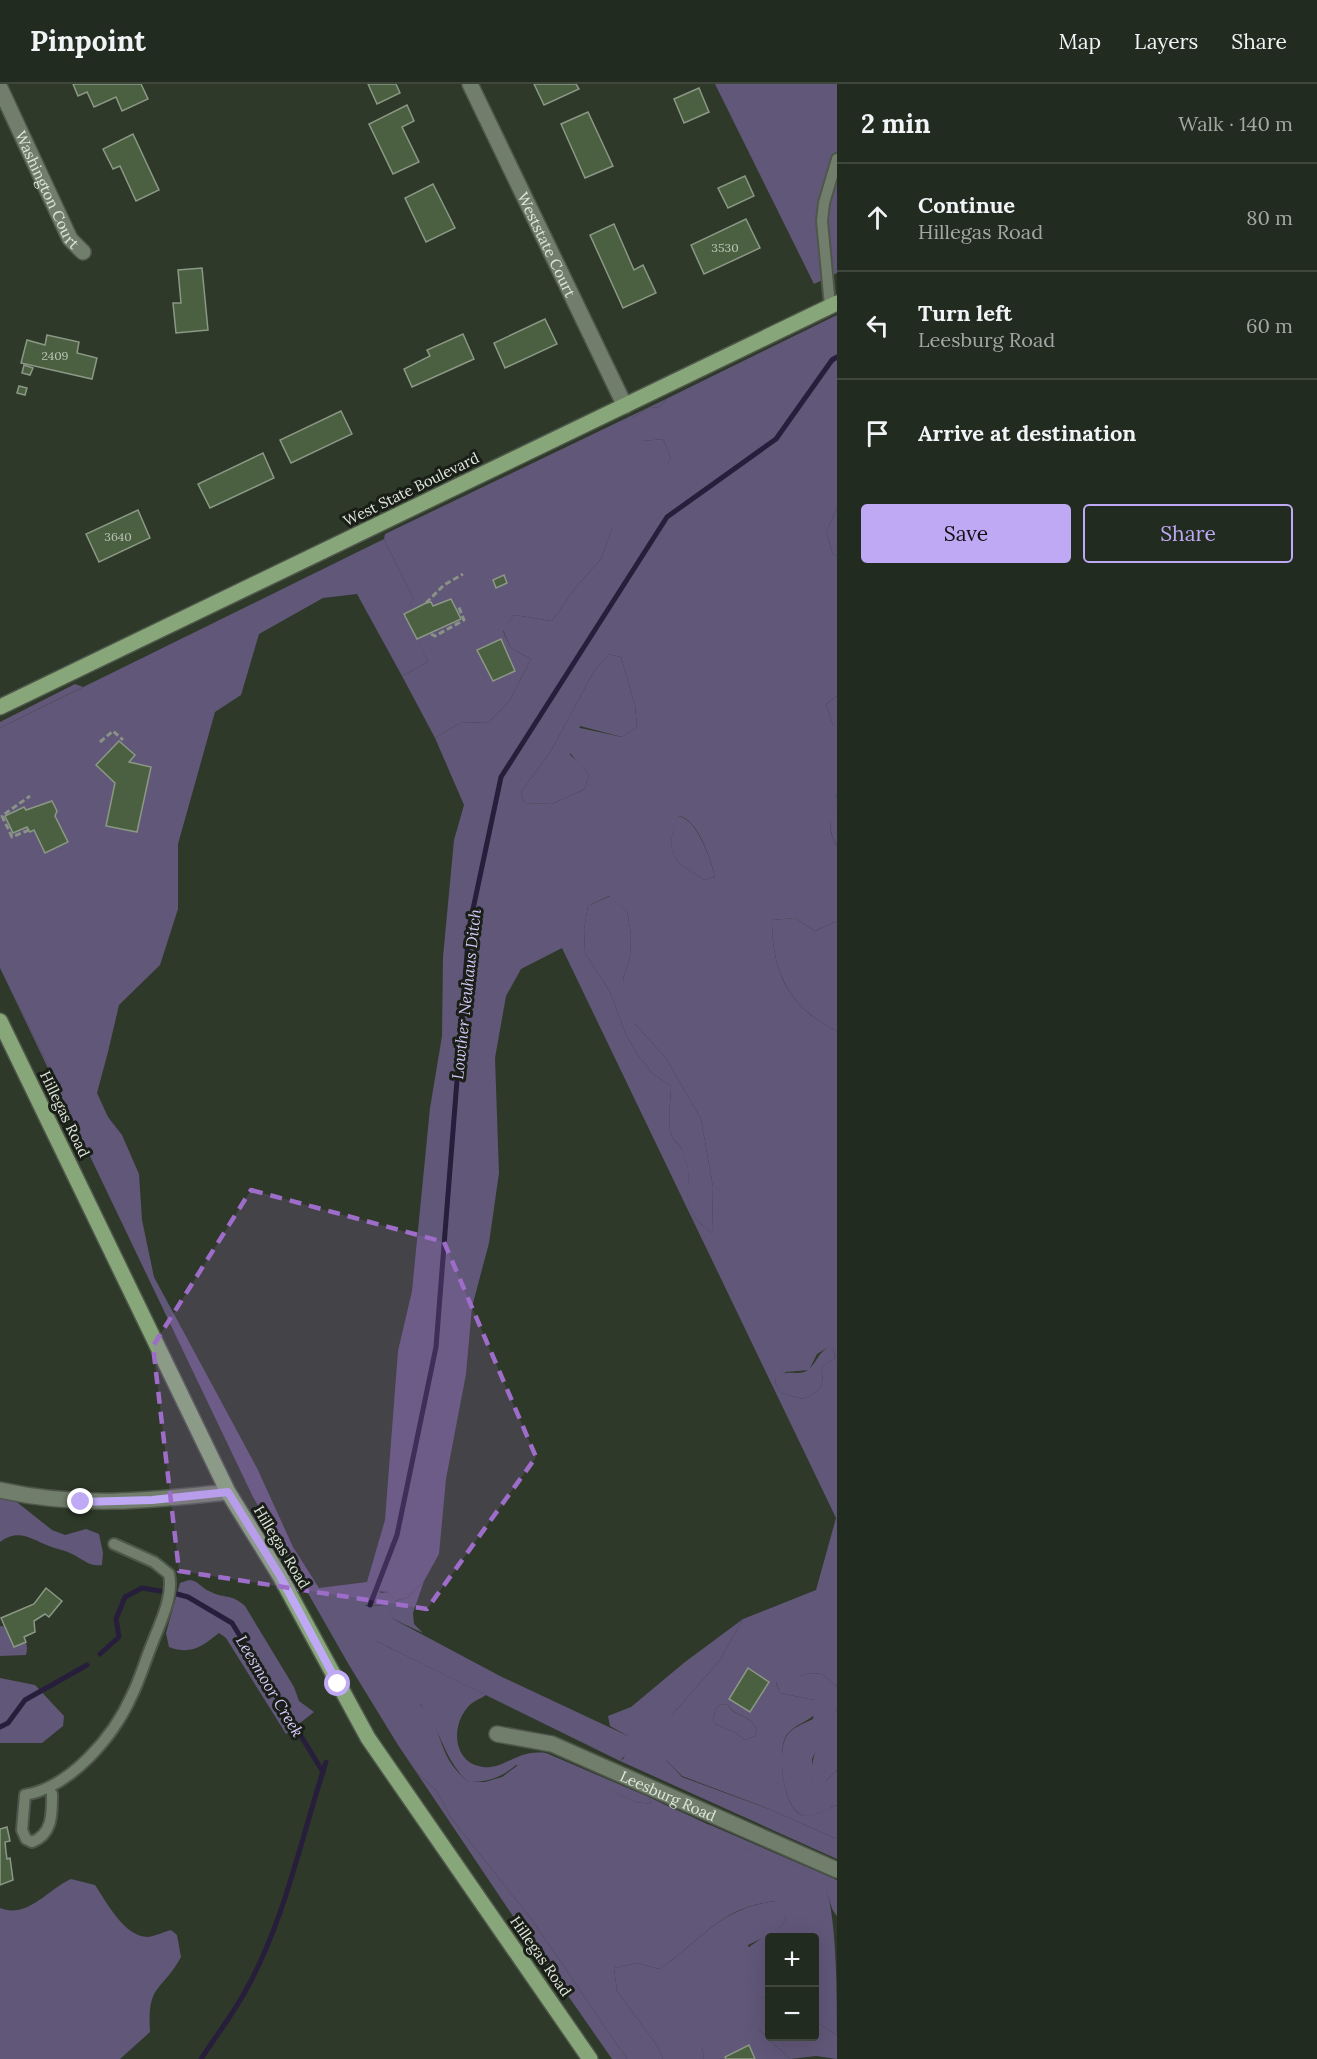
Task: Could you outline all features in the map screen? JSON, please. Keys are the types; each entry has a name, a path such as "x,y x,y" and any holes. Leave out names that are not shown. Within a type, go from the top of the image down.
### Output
{"main road":[{"name":"West State Boulevard","path":"0,708 833,305"},
{"name":"Hillegas Road","path":"0,1021 228,1492 280,1576 368,1738 590,2059"}],"street":[{"name":"Weststate Court","path":"470,84 624,406"},
{"name":"Washington Court","path":"1,92 70,239 82,252"},
{"path":"0,1490 64,1502 152,1500 228,1492"},
{"name":"Leesburg Road","path":"497,1734 552,1744 837,1870"}],"lane":[{"path":"833,305 822,221 824,203 837,159"},
{"path":"52,1794 48,1829 39,1839 32,1842 26,1839 22,1830 25,1795 61,1782 111,1732 132,1696 169,1594 169,1574 162,1568 114,1544"}],"path":[{"path":"426,603 444,585 463,574"},
{"path":"431,634 435,636 464,620 458,605"},
{"path":"100,742 113,731 123,740"},
{"path":"29,830 12,837 2,816 30,796"}],"highlighted area":[{"path":"251,1190 444,1242 536,1457 427,1609 179,1571 153,1346"}],"shaded area":[{"path":"715,84 837,84 837,273 814,284"},
{"path":"837,315 837,508 826,532 833,554 837,556 837,696 826,704 833,725 837,725 837,792 831,819 831,831 837,846 837,921 815,931 795,918 772,920 775,956 786,987 807,1011 820,1022 837,1031 837,1687 822,1674 810,1673 776,1683 780,1693 814,1700 820,1709 788,1733 783,1746 782,1768 786,1792 796,1811 807,1816 837,1805 837,1839 769,1809 682,1776 666,1760 662,1737 672,1715 720,1660 743,1619 816,1590 836,1518 562,948 521,969 506,996 495,1058 499,1173 489,1243 472,1307 466,1374 446,1479 439,1554 424,1581 408,1597 395,1601 388,1592 375,1591 367,1582 385,1520 398,1351 412,1291 430,1108 442,1036 443,957 454,840 464,805 435,738 460,723 489,722 510,700 531,659 511,648 503,630 514,615 552,621 576,587 601,559 612,529 634,485 669,473 666,466 671,458 663,439 643,441 632,425 632,418 650,407 659,408 666,399","holes":["609,654 621,657 635,705 637,727 622,737 571,726 566,731 566,745 589,775 585,789 552,804 524,803 521,792 551,751 594,671","679,816 686,819 698,832 715,877 704,880 676,859 672,843","609,896 627,911 631,934 630,957 623,979 626,1002 635,1024 666,1058 701,1119 713,1187 712,1233 692,1213 689,1204 688,1166 684,1153 672,1137 670,1129 671,1086 652,1073 638,1055 626,1035 610,992 585,953 584,929 588,906","827,1348 833,1348 835,1359 822,1368 822,1383 815,1393 803,1399 781,1393 775,1383 776,1378 786,1372 809,1370 817,1354","721,1704 728,1705 752,1722 757,1731 755,1736 745,1740 736,1733 715,1724 713,1719 716,1708"]},
{"path":"666,399 659,408 650,407 632,418 643,441 663,439 671,458 668,463 670,473 612,529 601,559 576,587 552,621 514,615 503,631 511,648 531,659 510,700 489,722 460,723 435,738 402,676 428,662 404,614 413,598 384,539 385,534"},
{"path":"837,508 837,556 833,554 826,532"},
{"path":"384,539 413,598 405,614 428,662 402,676 357,594 323,598 259,634 241,695 215,712 178,844 178,909 160,965 119,1005 108,1052 89,1076 74,1082 56,1081 0,968 0,728"},
{"path":"609,654 621,657 635,705 637,727 622,737 580,726 570,755 589,775 585,789 552,804 524,803 521,792 551,751 594,671"},
{"path":"75,684 83,687 0,728 0,722"},
{"path":"837,696 837,725 833,725 826,704"},
{"path":"837,795 837,846 832,833 831,814"},
{"path":"678,816 685,819 697,832 707,851 715,877 704,880 676,859 672,849 672,838"},
{"path":"610,896 627,911 631,934 630,957 623,979 635,1024 666,1058 701,1119 713,1187 712,1233 699,1222 688,1204 688,1167 683,1151 672,1137 670,1129 671,1086 652,1073 638,1055 626,1035 610,992 585,953 584,929 588,906"},
{"path":"795,918 815,931 837,921 837,1031 820,1022 795,999 780,972 775,956 772,920"},
{"path":"0,968 56,1081 108,1052 97,1093 108,1117 122,1135 139,1174 142,1220 154,1277 257,1468 293,1547 319,1588 367,1582 381,1593 388,1592 396,1601 408,1597 424,1581 413,1613 414,1624 423,1633 393,1619 387,1605 365,1605 378,1642 486,1695 469,1706 462,1716 457,1734 461,1752 473,1764 483,1767 498,1766 519,1756 546,1753 649,1797 651,1804 636,1802 605,1788 516,1765 494,1778 468,1782 459,1773 420,1704 415,1767 418,1774 437,1791 451,1818 530,1917 627,2059 612,2059 398,1745 349,1665 253,1497"},
{"path":"827,1348 833,1348 835,1359 822,1368 822,1383 819,1390 803,1399 781,1393 775,1383 779,1375 804,1372"},
{"path":"0,1495 13,1499 52,1530 65,1535 86,1529 99,1534 103,1553 102,1565 90,1564 25,1536 13,1536 0,1542"},
{"path":"189,1580 214,1593 235,1599 245,1606 294,1687 299,1701 314,1712 286,1734 226,1638 219,1633 190,1650 169,1647 166,1633 180,1583"},
{"path":"388,1605 393,1619 500,1676 628,1736 630,1750 620,1761 378,1642 364,1631 358,1622 357,1606"},
{"path":"743,1619 720,1660 672,1715 666,1760 682,1777 769,1809 837,1839 837,1859 620,1761 624,1758 628,1736 610,1726 608,1716 631,1707 685,1662"},
{"path":"0,1626 11,1628 24,1638 26,1655 0,1656"},
{"path":"810,1673 822,1674 837,1687 837,1707 812,1759 813,1782 825,1782 837,1770 837,1805 815,1815 806,1816 795,1810 790,1802 783,1779 782,1755 788,1734 813,1719 814,1700 780,1693 776,1682"},
{"path":"0,1678 35,1685 64,1716 63,1726 42,1743 0,1743"},
{"path":"398,1699 410,1700 420,1705 432,1720 449,1760 468,1782 485,1782 502,1777 525,1760 543,1759 636,1802 651,1804 649,1797 715,1828 762,1856 800,1866 813,1872 824,1883 832,1914 837,2035 819,2024 819,1933 770,1933 787,1921 775,1901 739,1910 725,1918 659,1969 637,1963 614,1968 617,1991 658,2047 663,2059 627,2059 530,1917 451,1818 437,1791 418,1774 386,1713"},
{"path":"721,1704 728,1705 734,1712 752,1722 757,1731 755,1736 745,1740 736,1733 715,1724 713,1719 716,1708"},
{"path":"837,1707 837,1770 825,1782 813,1782 815,1753"},
{"path":"708,1824 837,1880 837,1916 831,1907 824,1885 812,1872 761,1855"},
{"path":"71,1879 95,1885 117,1917 131,1931 148,1937 171,1930 177,1935 181,1957 153,1996 150,2032 120,2059 0,2059 0,1908 20,1910"},
{"path":"776,1901 787,1921 772,1933 765,1933 765,1937 748,1945 761,1997 765,1999 765,2036 758,2029 702,2047 704,2059 663,2059 658,2047 617,1991 614,1968 637,1963 659,1969 725,1918 739,1910"},
{"path":"765,1936 765,1999 732,1962"},
{"path":"737,2020 758,2029 765,2036 765,2041 771,2041 790,2059 704,2059 702,2047 714,2026"},
{"path":"819,2024 837,2035 837,2059 816,2056 790,2059 771,2041 819,2041"}],"building":[{"path":"73,84 141,84 148,99 122,111 116,97 94,107 87,92 78,96"},
{"path":"368,84 396,84 400,93 377,104"},
{"path":"534,84 576,84 579,89 544,105"},
{"path":"699,88 709,112 684,123 674,99"},
{"path":"407,105 414,121 402,127 419,162 393,174 369,124"},
{"path":"588,112 613,166 585,178 561,124"},
{"path":"133,134 159,190 136,201 120,166 113,169 103,149"},
{"path":"745,176 754,196 728,208 718,188"},
{"path":"433,184 455,228 426,242 405,198"},
{"path":"746,219 760,248 704,274 691,245"},
{"path":"614,224 634,270 643,265 656,293 623,308 590,235"},
{"path":"202,268 208,330 176,333 173,303 181,303 178,270"},
{"path":"545,319 557,344 505,368 494,343"},
{"path":"463,334 474,359 412,387 404,369 430,356 427,350"},
{"path":"47,335 79,342 77,353 97,358 92,379 21,363 27,340 45,345"},
{"path":"24,365 33,368 30,375 22,373"},
{"path":"19,386 27,388 25,395 17,393"},
{"path":"341,411 352,434 291,463 280,440"},
{"path":"263,453 274,478 210,508 198,484"},
{"path":"138,510 150,538 99,562 86,534"},
{"path":"504,575 507,583 496,588 493,580"},
{"path":"451,599 461,619 417,639 404,614 426,603 431,602 433,606"},
{"path":"501,639 515,671 493,681 477,650"},
{"path":"119,741 135,755 129,762 151,767 137,832 106,826 115,783 96,765"},
{"path":"52,801 57,811 55,816 68,842 45,853 34,830 30,832 27,827 13,833 5,816 24,807 26,810"},
{"path":"46,1588 62,1601 49,1617 45,1614 34,1621 35,1632 24,1637 26,1642 14,1647 1,1618 34,1604"},
{"path":"748,1668 769,1682 750,1712 729,1699"},
{"path":"7,1827 10,1841 5,1842 6,1852 7,1859 10,1858 13,1880 0,1885 0,1829"},
{"path":"749,2045 755,2059 726,2059 725,2057"}],"waterway":[{"name":"Lowther Neuhaus Ditch","path":"370,1605 397,1535 436,1347 469,928 501,777 667,517 776,439 832,360 837,357"},
{"name":"Leesmoor Creek","path":"100,1654 119,1637 116,1619 125,1597 142,1588 160,1591"},
{"name":"Leesmoor Creek","path":"177,1594 188,1597 232,1623 323,1772"},
{"name":"Leesmoor Creek","path":"0,1727 8,1723 25,1700 87,1665"},
{"name":"Lowther Neuhaus Ditch","path":"201,2059 241,1999 260,1963 282,1907 326,1762"}],"route":[{"path":"81,1502 152,1500 228,1492 280,1576 338,1684"}]}
